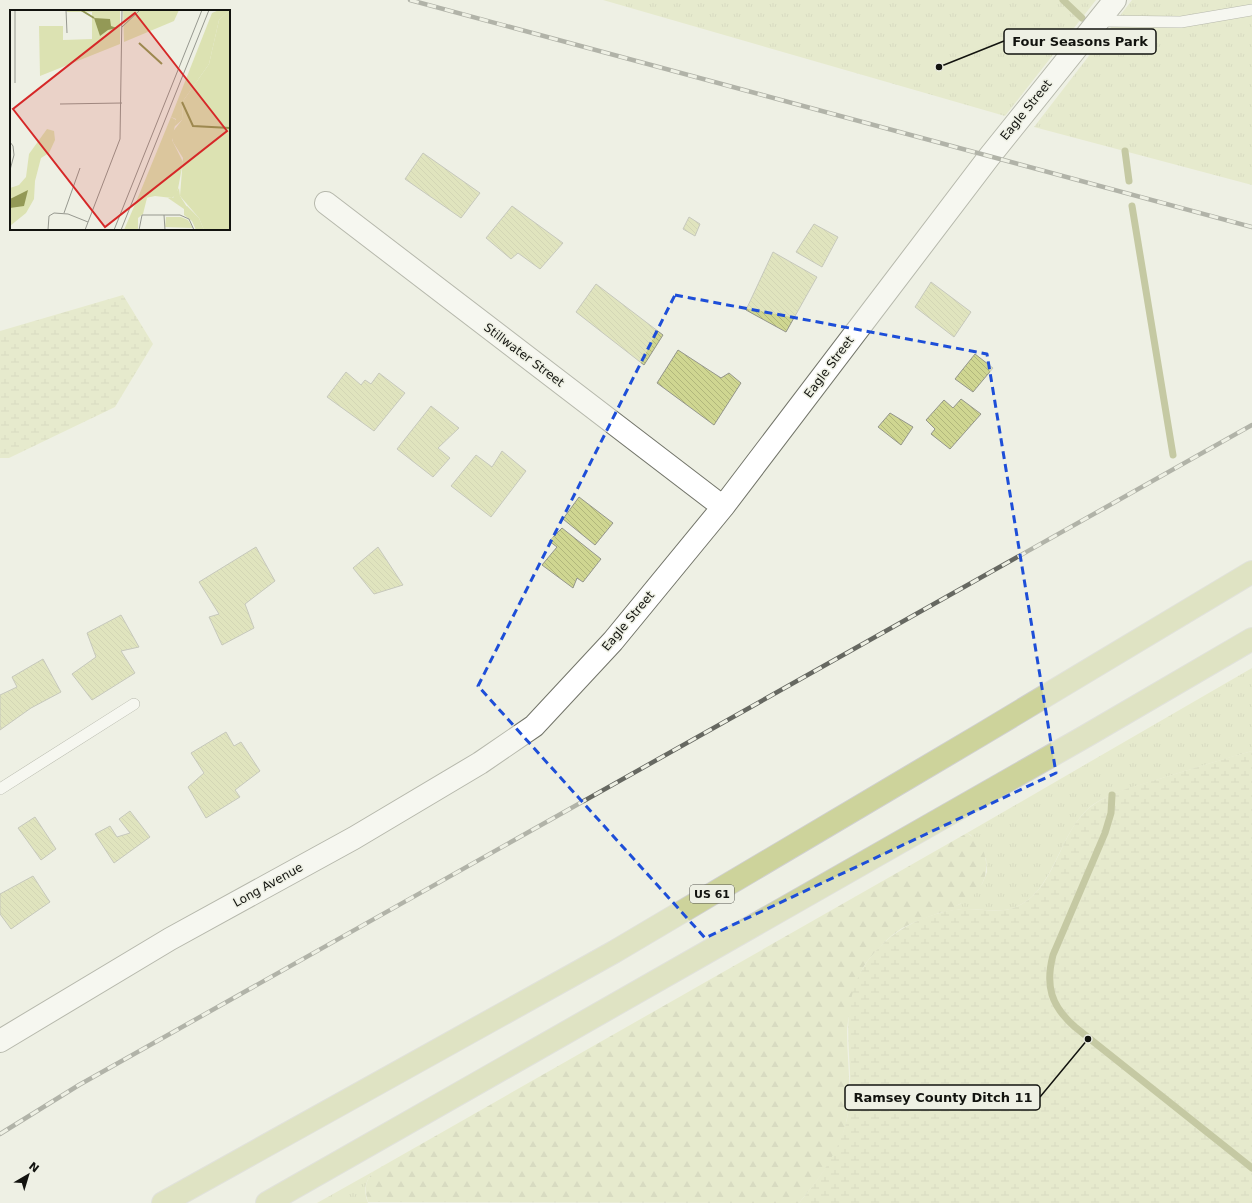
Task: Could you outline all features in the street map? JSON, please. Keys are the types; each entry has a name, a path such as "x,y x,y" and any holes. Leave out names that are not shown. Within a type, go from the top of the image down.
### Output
{"main road":[{"name":"US 61","path":"163,1203 614,952 1252,572"},
{"path":"267,1203 1079,740 1252,639"}],"street":[{"name":"Eagle Street","path":"534,726 613,641 722,507 989,157 1115,0"},
{"name":"Stillwater Street","path":"326,203 722,507"},
{"name":"Long Avenue","path":"0,1041 170,939 354,838 480,763 534,726"}],"lane":[{"path":"1099,21 1181,22 1252,10"},
{"path":"0,789 134,704"}],"highlighted area":[{"path":"675,295 987,354 1056,773 705,938 478,686"}],"green space":[{"path":"603,0 1096,0 1005,116"},
{"path":"1132,0 1252,0 1252,185 1034,127"},
{"path":"123,295 153,344 115,407 9,458 0,458 0,331"},
{"path":"1252,668 1252,751 1124,790 1108,796 1094,804 1082,815 1073,828 1040,888 1029,899 1016,907 1003,910 962,909 938,913 960,904 982,884 987,872 986,859 971,835 967,833"},
{"path":"1252,751 1252,1203 799,1203 818,1179 834,1154 845,1127 850,1097 848,1027 851,999 862,969 872,955 884,943 913,923 929,916 962,909 1003,910 1016,907 1028,900 1039,890 1054,865 1074,825 1091,806 1100,800 1132,787"},
{"path":"967,833 980,845 986,862 985,878 978,890 968,899 954,907 910,924 898,931 877,950 866,963 861,972 854,993 847,1029 849,1100 846,1123 839,1145 833,1156 814,1185 799,1203 368,1202 366,1185 374,1171"},
{"path":"374,1171 367,1182 365,1190 368,1203 317,1203"}],"building":[{"path":"423,153 480,193 461,218 405,179"},
{"path":"512,206 563,243 540,269 518,253 511,259 486,238"},
{"path":"689,217 700,224 695,236 683,229"},
{"path":"814,224 838,237 822,267 796,252"},
{"path":"773,252 817,277 786,332 746,310"},
{"path":"931,282 971,312 954,337 915,307"},
{"path":"596,284 663,335 644,365 576,312"},
{"path":"678,350 721,378 729,373 741,383 714,425 657,383"},
{"path":"975,354 993,368 973,392 955,379"},
{"path":"346,372 361,385 365,380 371,384 379,373 405,393 374,431 327,397"},
{"path":"961,399 981,414 950,449 931,434 935,429 926,420 944,400 953,408"},
{"path":"431,406 459,428 438,448 450,458 433,477 397,449"},
{"path":"890,413 913,427 901,445 878,427"},
{"path":"502,451 526,471 491,517 451,486 476,455 492,467"},
{"path":"579,497 613,523 595,545 563,519"},
{"path":"562,528 601,559 583,582 577,578 573,588 542,565 557,547 549,541"},
{"path":"256,547 275,581 245,604 254,628 222,645 209,617 219,614 199,582"},
{"path":"378,547 403,585 374,594 353,568"},
{"path":"121,615 139,647 121,651 135,673 92,700 72,674 96,657 87,633"},
{"path":"43,659 61,692 31,708 0,730 0,695 17,687 12,677"},
{"path":"226,732 234,746 241,742 260,771 235,790 240,797 206,818 188,787 204,773 191,753"},
{"path":"130,811 150,837 114,863 95,834 110,826 117,837 130,833 119,819"},
{"path":"35,817 56,849 41,860 18,828"},
{"path":"33,876 50,902 11,929 0,914 0,894"}],"waterway":[{"path":"1063,0 1082,18"},
{"path":"1125,151 1129,181"},
{"path":"1132,206 1173,455"},
{"path":"1112,795 1111,813 1105,833 1053,955 1050,986 1055,1003 1060,1011 1075,1027 1252,1168"}],"railway":[{"path":"410,0 1252,227"},
{"path":"0,1134 79,1085 1252,425"}],"place":[{"name":"Four Seasons Park","path":"939,67"},
{"name":"Ramsey County Ditch 11","path":"1088,1039"}]}
